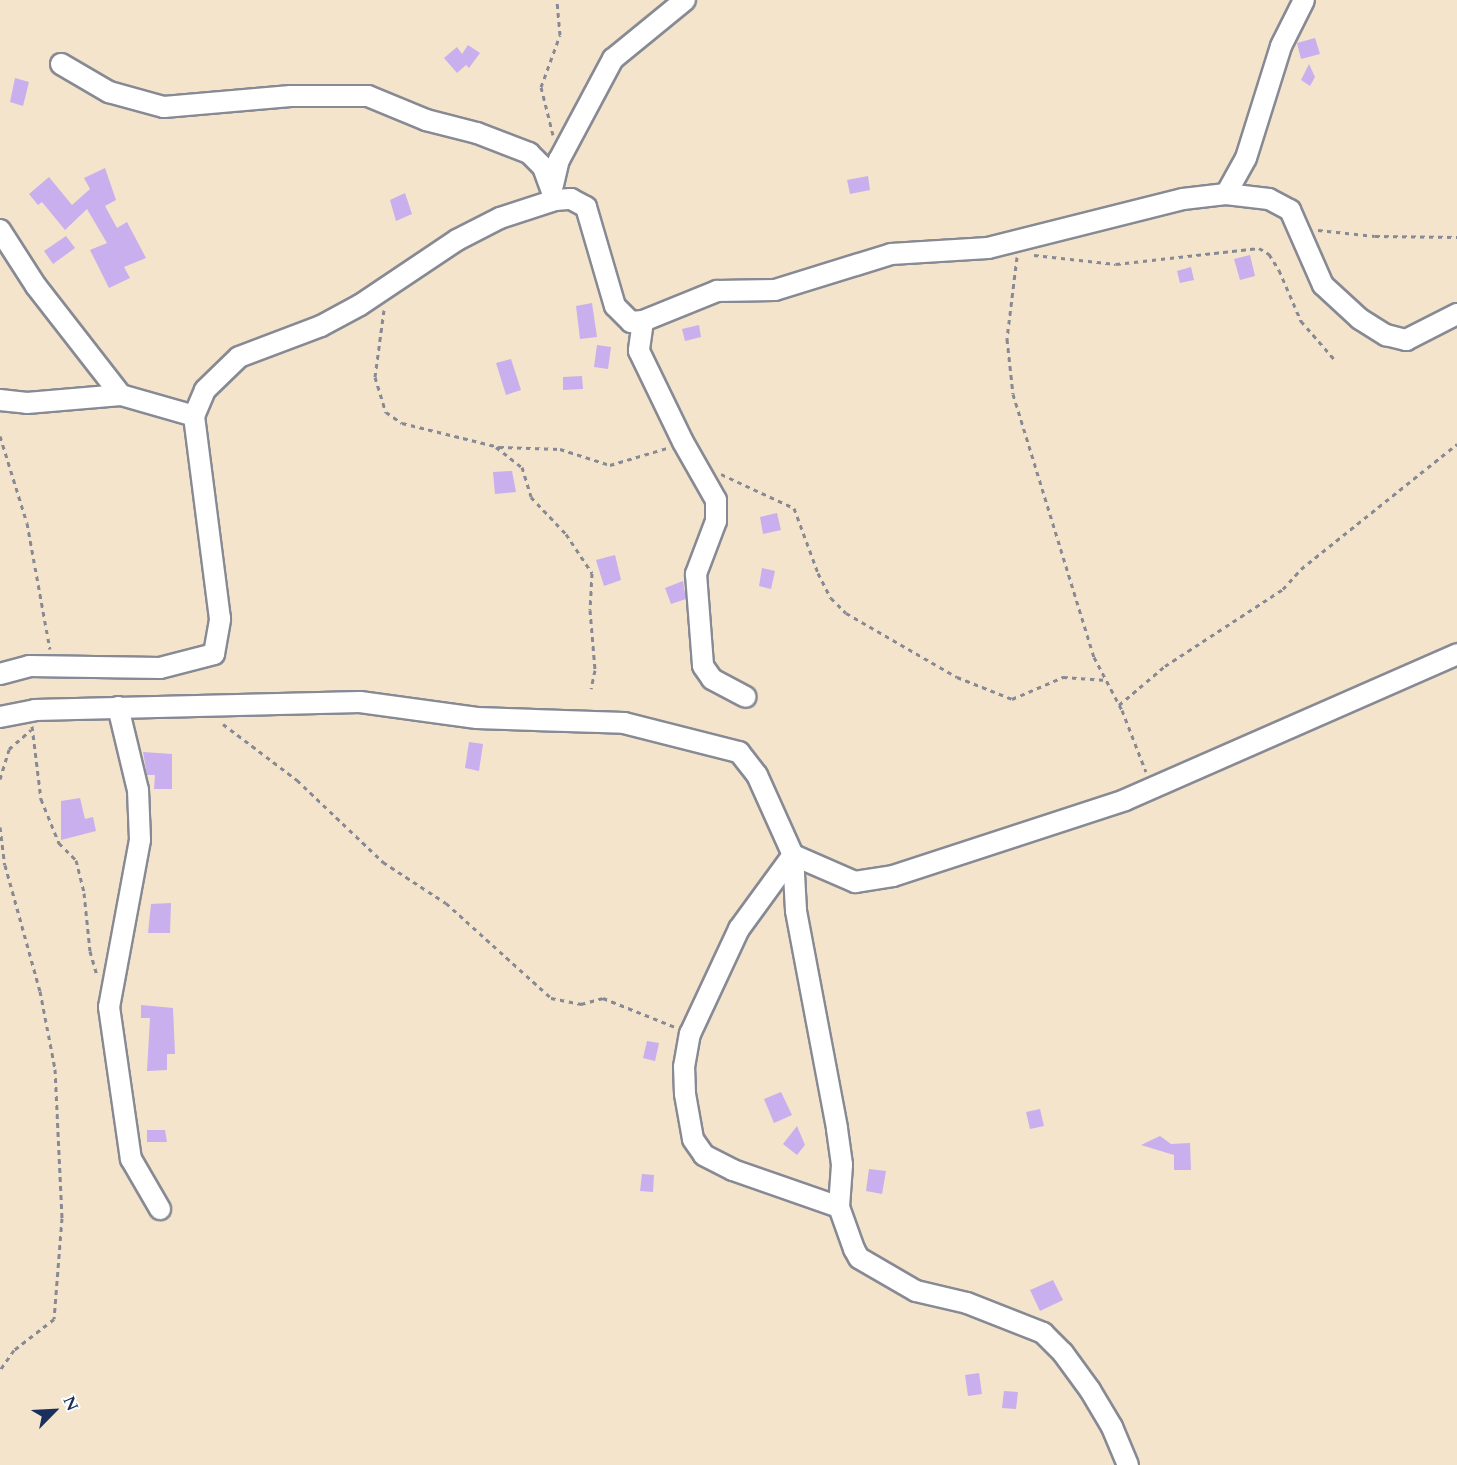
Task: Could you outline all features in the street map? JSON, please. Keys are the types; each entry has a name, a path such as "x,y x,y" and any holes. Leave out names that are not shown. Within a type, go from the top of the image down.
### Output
{"street":[{"path":"554,192 559,160 613,59 685,0"},
{"path":"1226,194 1246,158 1281,46 1304,0"},
{"path":"61,64 109,92 164,107 291,96 368,96 426,120 516,147 543,167 554,192 586,207 615,306 627,321 643,321 717,291 775,290 891,254 988,248 1184,199 1226,194 1269,199 1293,216 1323,285 1378,330 1406,340 1457,314"},
{"path":"0,674 29,666 160,668 208,658 218,649 220,619 194,416 205,390 239,357 321,326 388,289 457,240 554,192"},
{"path":"0,230 36,286 121,395"},
{"path":"643,321 639,351 683,442 716,500 718,512 696,574 703,666 712,679 746,697"},
{"path":"0,400 27,403 121,395 194,416"},
{"path":"793,855 855,882 873,881 1125,800 1457,654"},
{"path":"0,717 35,710 360,702 477,718 584,719 624,723 730,747 747,760 757,775 793,855 796,911 842,1165 839,1207 859,1258 916,1291 976,1306 1043,1333 1054,1342 1112,1427 1128,1465"},
{"path":"118,707 138,790 140,840 110,991 111,1018 131,1159 160,1209"},
{"path":"793,855 739,929 690,1034 685,1085 698,1148 733,1170 839,1207"}],"path":[{"path":"557,0 560,35 542,87 559,160"},
{"path":"1293,216 1324,231 1457,237"},
{"path":"1152,787 1119,705 1094,657 1062,562 1013,394 1007,339 1017,252 1116,264 1259,248 1269,254 1279,270 1301,321 1335,360"},
{"path":"388,289 375,377 386,412 419,430 495,446 560,449 590,461 616,465 683,442"},
{"path":"0,436 36,564 50,634 51,666"},
{"path":"1119,705 1165,666 1283,589 1301,569 1457,444"},
{"path":"495,446 522,467 531,497 566,534 592,573 590,610 596,670 591,689"},
{"path":"693,460 794,508 818,573 831,598 846,613 957,677 1012,699 1063,677 1106,680"},
{"path":"204,705 232,733 297,780 383,862 446,903 551,998 581,1004 603,998 690,1034"},
{"path":"35,710 31,730 41,799 59,843 76,860 94,967 110,991"},
{"path":"0,779 9,748 31,730"},
{"path":"0,827 5,865 40,991 55,1069 62,1218 54,1319 14,1350 0,1370"}],"building":[{"path":"1315,38 1320,54 1301,59 1297,43"},
{"path":"468,45 480,53 469,68 466,65 457,73 444,58 457,47 462,54"},
{"path":"1309,64 1315,77 1310,86 1301,80"},
{"path":"15,78 29,82 23,106 10,102"},
{"path":"105,168 116,200 105,206 117,228 127,222 146,258 124,267 130,278 109,288 90,250 107,243 87,209 65,230 42,202 38,205 29,194 49,177 72,205 90,189 84,178"},
{"path":"868,176 870,190 850,194 847,180"},
{"path":"405,193 412,214 396,221 390,200"},
{"path":"66,236 75,248 53,264 44,251"},
{"path":"1250,255 1255,276 1240,280 1234,259"},
{"path":"1191,267 1194,280 1180,283 1177,271"},
{"path":"592,303 597,337 580,339 576,306"},
{"path":"699,325 701,337 685,341 682,329"},
{"path":"597,345 611,347 608,369 594,367"},
{"path":"511,359 521,390 506,395 496,363"},
{"path":"582,376 583,389 563,390 563,377"},
{"path":"512,471 516,492 495,494 493,472"},
{"path":"777,513 781,530 763,534 760,517"},
{"path":"615,555 621,580 604,586 596,560"},
{"path":"762,568 775,571 771,589 759,586"},
{"path":"683,581 686,599 671,604 665,588"},
{"path":"469,742 483,744 479,771 465,768"},
{"path":"143,752 172,754 172,789 154,789 155,775 147,775"},
{"path":"80,798 85,819 93,817 96,831 61,840 61,801"},
{"path":"171,903 170,933 148,933 151,904"},
{"path":"141,1005 173,1008 175,1054 167,1054 167,1070 147,1071 150,1018 141,1018"},
{"path":"647,1041 659,1043 655,1061 643,1058"},
{"path":"781,1092 792,1115 774,1123 764,1099"},
{"path":"1040,1109 1044,1126 1030,1129 1026,1112"},
{"path":"797,1126 805,1145 797,1155 783,1144"},
{"path":"147,1130 165,1130 167,1142 147,1142"},
{"path":"1160,1136 1171,1144 1190,1143 1191,1170 1174,1170 1174,1155 1141,1145"},
{"path":"869,1169 886,1171 882,1194 866,1191"},
{"path":"642,1174 654,1175 653,1192 640,1191"},
{"path":"1053,1280 1063,1300 1040,1311 1030,1290"},
{"path":"979,1373 982,1394 968,1396 965,1375"},
{"path":"1004,1391 1018,1392 1016,1409 1002,1408"}]}
